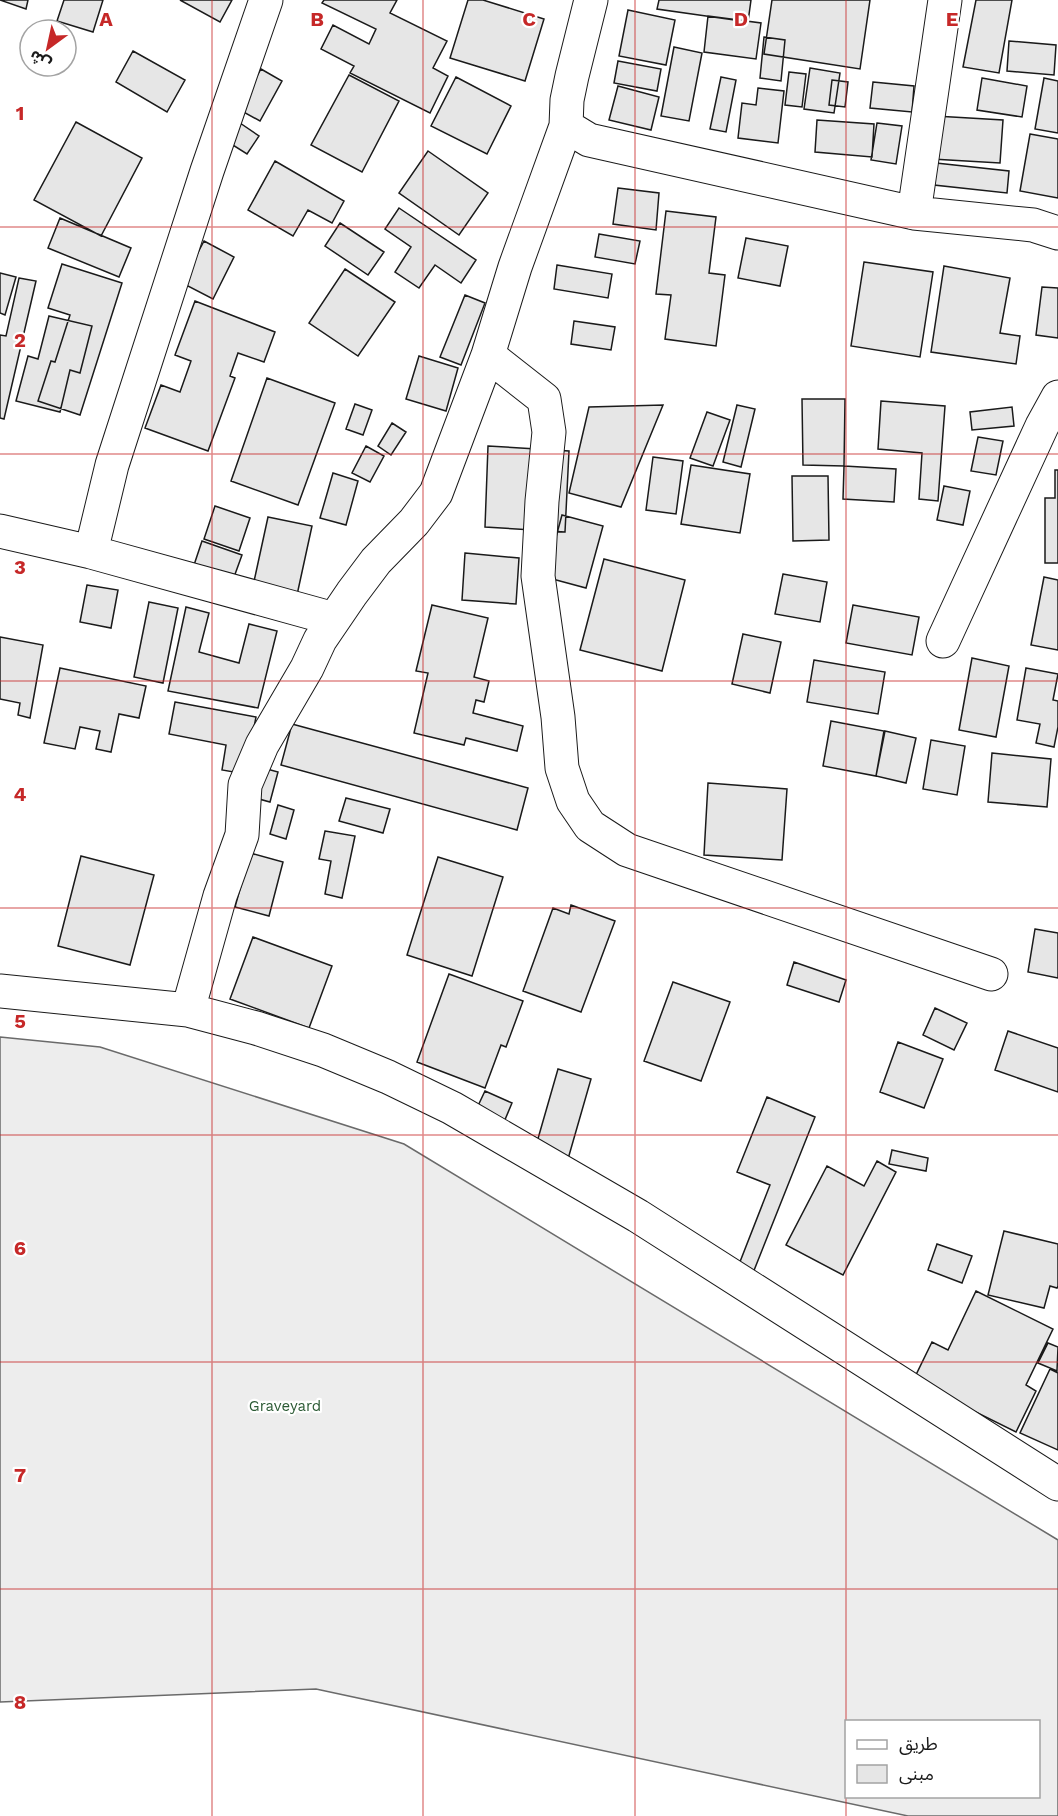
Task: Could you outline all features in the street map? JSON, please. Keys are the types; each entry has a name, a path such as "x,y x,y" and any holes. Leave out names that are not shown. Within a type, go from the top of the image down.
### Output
{"street":[{"path":"91,552 112,465 207,171 266,0"},
{"path":"188,1010 220,896 242,835 245,785 262,745 334,619 376,561 414,522 436,493 488,355 515,267 566,126 567,100 591,0"},
{"path":"915,213 945,0"},
{"path":"566,126 589,140 915,213 1033,225 1058,233"},
{"path":"488,355 544,399 549,432 538,576 558,717 562,768 573,801 590,826 627,850 991,974"},
{"path":"943,642 1042,426 1058,398"},
{"path":"0,531 91,552 334,619"},
{"path":"0,991 188,1010 256,1028 323,1050 388,1077 452,1108 638,1216 1058,1484"}],"shaded area":[{"name":"Graveyard","path":"0,1037 100,1047 404,1144 1058,1540 1058,1816 908,1816 316,1689 0,1702"}],"building":[{"path":"0,0 28,0 26,9"},
{"path":"64,0 103,0 93,32 78,27 78,18 58,18"},
{"path":"180,0 232,0 220,22"},
{"path":"324,0 397,0 390,13 447,41 433,68 448,76 430,113 350,73 354,66 321,49 333,25 369,44 376,29 322,3"},
{"path":"468,0 483,0 544,19 525,81 450,58"},
{"path":"659,0 751,0 748,22 657,9"},
{"path":"772,0 870,0 860,69 764,54"},
{"path":"976,0 1012,0 999,73 963,67"},
{"path":"628,10 675,20 666,65 619,56"},
{"path":"708,16 761,23 756,59 704,52"},
{"path":"764,37 785,40 781,81 760,78"},
{"path":"1009,41 1056,45 1054,75 1007,71"},
{"path":"674,47 702,53 689,121 661,116"},
{"path":"133,51 185,80 167,112 116,82"},
{"path":"618,61 661,69 657,91 614,83"},
{"path":"810,68 840,73 834,113 804,109"},
{"path":"261,69 282,81 260,121 238,109"},
{"path":"789,72 806,74 802,107 785,105"},
{"path":"349,75 399,101 362,172 311,145"},
{"path":"456,77 511,106 487,154 431,126"},
{"path":"721,77 736,80 726,132 710,129"},
{"path":"982,78 1027,86 1022,117 977,110"},
{"path":"1044,78 1058,81 1058,133 1035,129"},
{"path":"832,80 848,82 845,107 829,105"},
{"path":"873,82 914,86 912,112 870,108"},
{"path":"618,86 659,97 651,130 609,120"},
{"path":"758,88 784,91 778,143 738,138 742,103 756,105"},
{"path":"935,116 1003,120 1000,163 932,159"},
{"path":"817,120 874,124 872,157 815,152"},
{"path":"76,122 142,158 101,236 34,200"},
{"path":"240,123 259,136 247,154 228,142"},
{"path":"877,123 902,126 896,164 871,160"},
{"path":"1030,134 1058,139 1058,198 1020,191"},
{"path":"428,151 488,193 459,235 399,193"},
{"path":"275,161 344,201 332,223 308,210 293,236 248,210"},
{"path":"936,163 1009,171 1007,193 934,185"},
{"path":"618,188 659,193 656,230 613,224"},
{"path":"399,208 476,260 461,283 435,265 419,288 395,272 411,247 385,229"},
{"path":"666,211 716,217 709,273 725,275 716,346 665,339 671,295 656,294"},
{"path":"60,218 131,248 119,277 48,248"},
{"path":"340,223 384,252 368,275 325,246"},
{"path":"599,234 640,241 635,264 595,257"},
{"path":"746,238 788,246 780,286 738,278"},
{"path":"204,241 234,257 213,299 182,283"},
{"path":"864,262 933,272 920,357 851,346"},
{"path":"62,264 122,283 80,415 38,401 51,361 55,362 70,315 48,308"},
{"path":"557,265 612,274 608,298 554,289"},
{"path":"944,266 1010,278 1000,333 1020,336 1016,364 931,352"},
{"path":"345,269 395,302 358,356 309,323"},
{"path":"0,273 16,277 5,315 0,313"},
{"path":"19,278 36,281 4,419 0,418 0,335 6,336"},
{"path":"1042,287 1058,288 1058,338 1036,335"},
{"path":"465,295 485,303 461,365 440,357"},
{"path":"195,301 275,332 264,362 238,353 230,376 235,378 208,451 145,428 161,385 180,392 191,361 175,355"},
{"path":"49,316 92,326 80,373 70,370 60,412 16,401 28,356 38,359"},
{"path":"574,321 615,327 611,350 571,344"},
{"path":"419,356 458,368 446,411 406,399"},
{"path":"267,378 335,403 298,505 231,481"},
{"path":"802,399 845,399 844,466 803,465"},
{"path":"881,401 945,406 938,501 919,499 922,453 878,449"},
{"path":"355,404 372,410 363,435 346,429"},
{"path":"663,405 621,507 569,493 589,407"},
{"path":"737,405 755,409 741,467 723,462"},
{"path":"1012,407 1014,426 972,430 970,412"},
{"path":"707,412 730,420 713,466 690,458"},
{"path":"392,423 406,432 391,455 378,446"},
{"path":"978,437 1003,441 996,475 971,471"},
{"path":"366,446 384,456 370,482 352,473"},
{"path":"488,446 569,451 565,532 485,527"},
{"path":"653,457 683,461 676,514 646,510"},
{"path":"691,465 750,474 740,533 681,524"},
{"path":"844,466 896,469 894,502 843,499"},
{"path":"1055,470 1058,470 1058,563 1045,563 1045,498 1055,498"},
{"path":"333,473 358,481 346,525 320,518"},
{"path":"792,476 828,476 829,540 793,541"},
{"path":"944,486 970,491 963,525 937,520"},
{"path":"215,506 250,518 239,551 204,539"},
{"path":"562,515 603,526 586,588 545,577"},
{"path":"268,517 312,526 297,595 253,586"},
{"path":"202,541 242,555 234,577 194,565"},
{"path":"465,553 519,558 516,604 462,600"},
{"path":"604,559 685,580 662,671 580,650"},
{"path":"783,574 827,582 820,622 775,614"},
{"path":"1044,577 1058,580 1058,650 1031,645"},
{"path":"87,585 118,590 111,628 80,622"},
{"path":"149,602 178,608 163,683 134,677"},
{"path":"432,605 488,618 474,677 489,681 484,702 476,700 473,713 523,726 517,751 466,738 464,745 414,733 428,673 416,671"},
{"path":"853,605 919,617 912,655 846,643"},
{"path":"186,607 209,613 199,652 239,663 249,624 277,631 258,708 168,691"},
{"path":"743,634 781,642 770,693 732,684"},
{"path":"0,637 43,645 30,718 18,715 20,703 0,699"},
{"path":"972,658 1009,666 996,737 959,730"},
{"path":"814,660 885,672 878,714 807,702"},
{"path":"60,668 146,686 139,718 119,714 111,752 96,749 100,731 80,727 75,749 44,743"},
{"path":"1026,668 1058,674 1053,700 1058,701 1058,727 1054,747 1036,743 1040,724 1017,720"},
{"path":"175,702 256,717 245,774 222,770 226,745 169,734"},
{"path":"831,721 884,731 876,776 823,766"},
{"path":"292,724 528,788 517,830 281,765"},
{"path":"885,731 916,738 906,783 876,776"},
{"path":"931,740 965,746 957,795 923,789"},
{"path":"992,753 1051,759 1047,807 988,802"},
{"path":"256,766 278,772 270,802 248,796"},
{"path":"708,783 787,789 782,860 704,855"},
{"path":"346,798 390,809 383,833 339,821"},
{"path":"278,805 294,810 286,839 270,834"},
{"path":"325,831 355,836 342,898 325,894 331,861 319,859"},
{"path":"250,853 283,862 269,916 235,907"},
{"path":"81,856 154,875 130,965 58,946"},
{"path":"438,857 503,877 472,976 407,955"},
{"path":"571,905 615,921 581,1012 523,991 553,908 569,914"},
{"path":"1035,929 1058,933 1058,978 1028,972"},
{"path":"253,937 332,966 309,1028 230,999"},
{"path":"794,962 846,980 839,1002 787,985"},
{"path":"449,974 523,1001 506,1047 501,1045 485,1088 417,1062"},
{"path":"673,982 730,1002 701,1081 644,1061"},
{"path":"935,1008 967,1023 954,1050 923,1035"},
{"path":"1008,1031 1058,1048 1058,1092 995,1070"},
{"path":"898,1042 943,1059 924,1108 880,1092"},
{"path":"558,1069 591,1079 568,1159 535,1149"},
{"path":"485,1091 512,1103 504,1122 476,1110"},
{"path":"767,1097 815,1117 751,1278 736,1272 770,1185 737,1172"},
{"path":"892,1150 928,1158 926,1171 889,1164"},
{"path":"877,1161 896,1172 843,1275 786,1245 827,1166 864,1186"},
{"path":"1004,1231 1058,1244 1058,1286 1057,1288 1050,1286 1044,1308 988,1295"},
{"path":"937,1244 972,1256 962,1283 928,1270"},
{"path":"976,1291 1053,1329 1026,1385 1036,1391 1016,1432 913,1381 932,1342 948,1350"},
{"path":"1048,1343 1058,1347 1057,1371 1038,1363"},
{"path":"1050,1369 1058,1373 1058,1450 1020,1433"}]}
